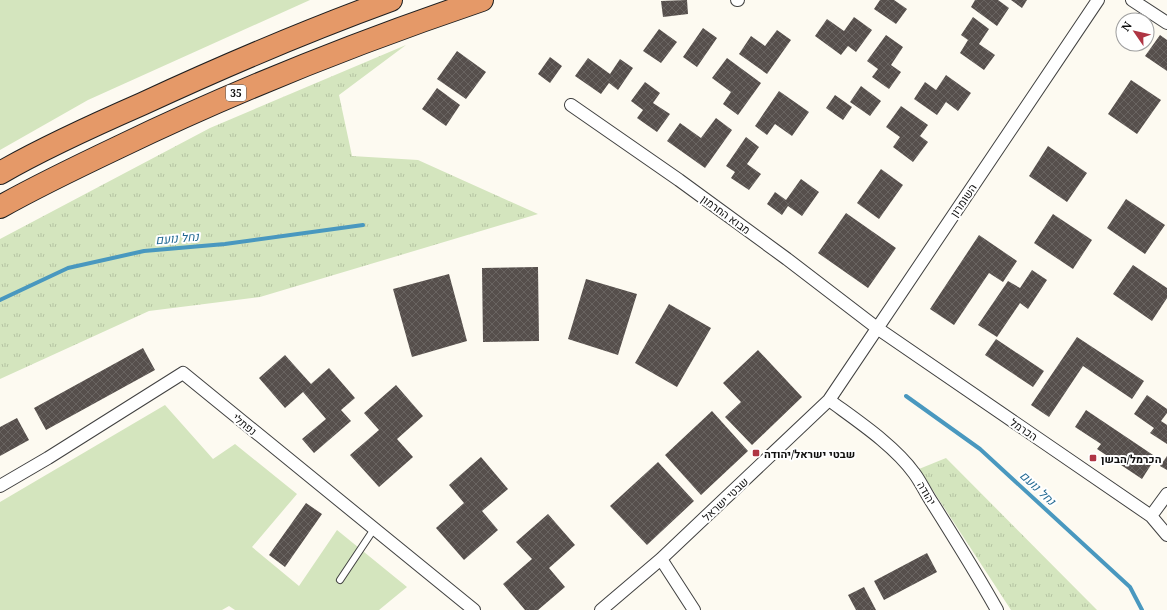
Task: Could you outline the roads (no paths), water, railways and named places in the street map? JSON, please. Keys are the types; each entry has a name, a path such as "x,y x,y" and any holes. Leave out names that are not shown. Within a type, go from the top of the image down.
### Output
{"highway":[{"path":"0,173 19,162 105,120 241,59 324,24 391,0"},
{"name":"35","path":"0,207 36,187 174,120 233,94 387,33 482,0"}],"street":[{"name":"השומרון","path":"829,400 1098,0"},
{"path":"1132,0 1167,24"},
{"name":"מבוא החרמון","path":"571,105 686,184 877,328"},
{"name":"הכרמל","path":"877,328 1151,516 1167,535"},
{"name":"נפתלי","path":"0,486 48,458 183,373 474,610"},
{"name":"שבטי ישראל","path":"601,610 660,559 829,400"},
{"name":"יהודה","path":"829,400 893,450 914,472 926,494 973,566 997,610"},
{"path":"1151,516 1167,494"},
{"path":"660,559 694,610"},
{"name":"שבטי ישראל","path":"592,610 619,594"}],"lane":[{"path":"340,580 374,529"}],"waterway":[{"name":"נחל נועם","path":"0,300 68,268 144,251 225,244 363,225"},
{"name":"נחל נועם","path":"906,396 980,449 1130,587 1142,610"}],"place":[{"name":"שבטי ישראל/יהודה","path":"756,453"},
{"name":"הכרמל/הבשן","path":"1093,458"}]}
